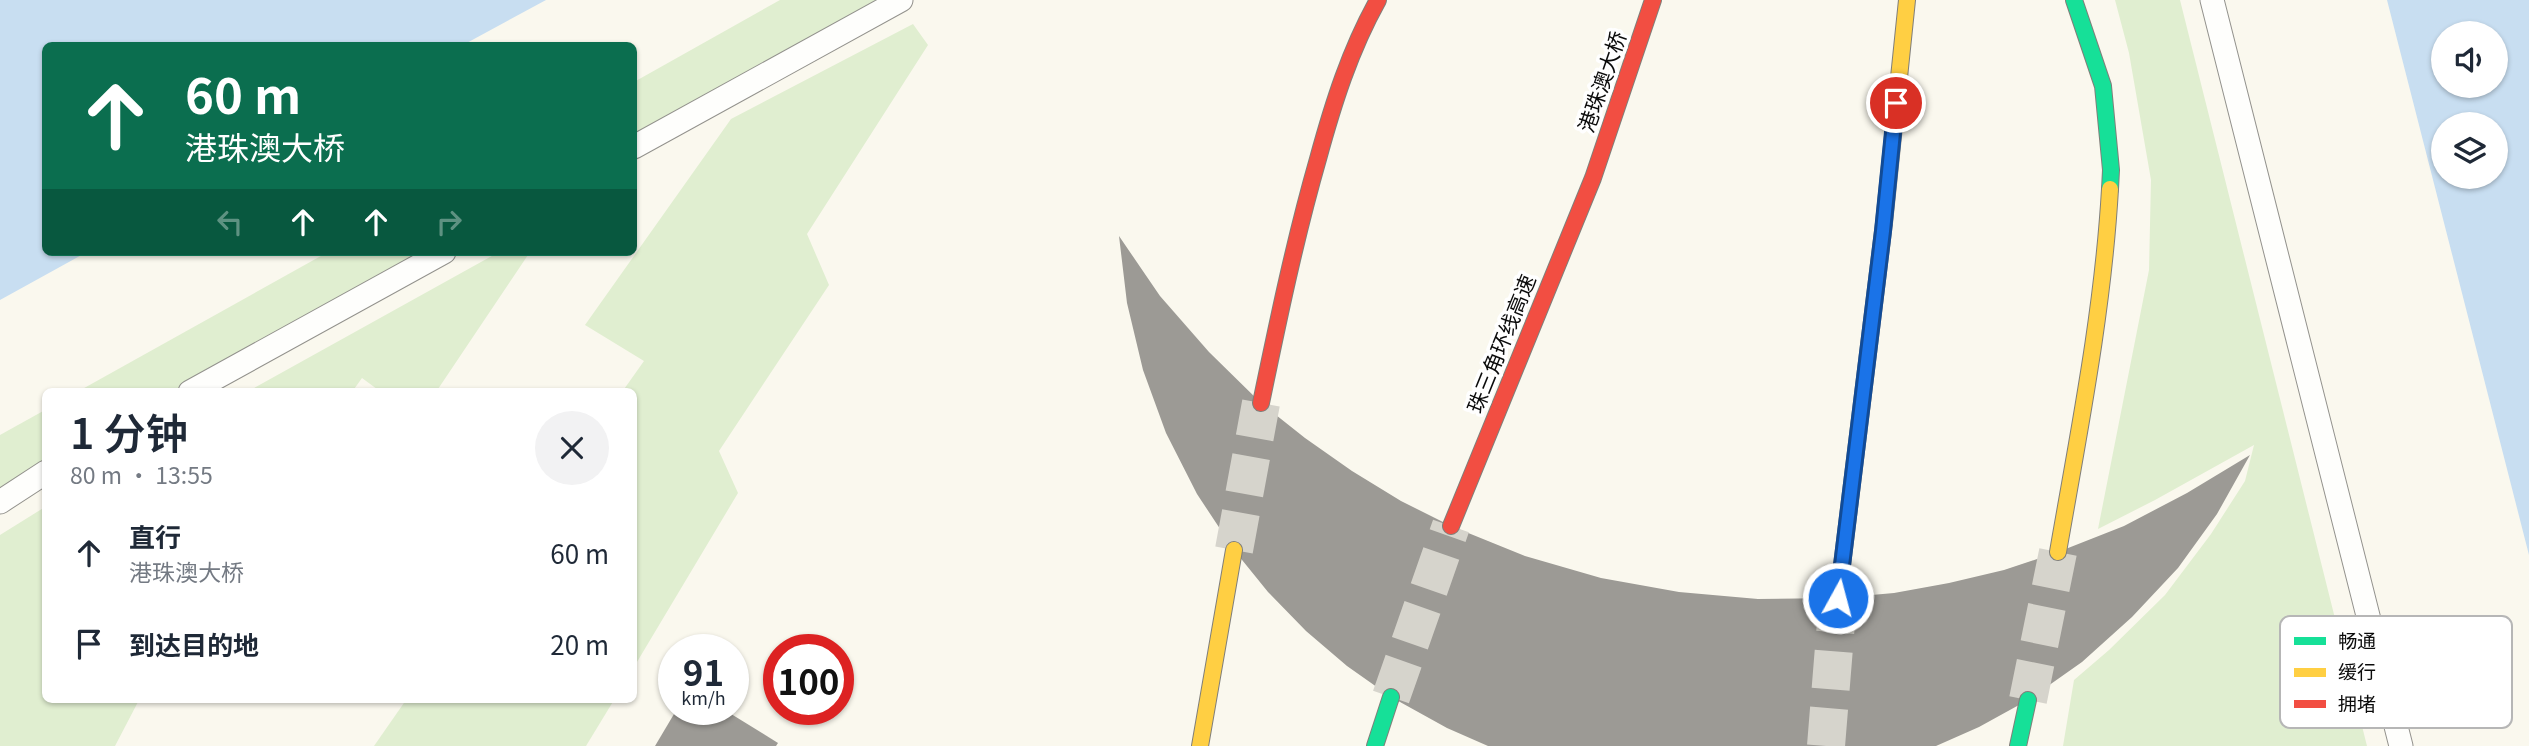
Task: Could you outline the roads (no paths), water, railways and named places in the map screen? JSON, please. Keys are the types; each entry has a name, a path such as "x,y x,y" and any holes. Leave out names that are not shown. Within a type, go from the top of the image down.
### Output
{"highway":[{"path":"1261,402 1303,207 1336,96 1369,15 1378,0"},
{"name":"港珠澳大桥","path":"1593,178 1653,0"},
{"path":"1838,598 1883,231 1907,0"},
{"path":"2057,552 2093,352 2106,256 2111,170 2103,86 2074,0"},
{"name":"珠三角环线高速","path":"1451,526 1593,178"},
{"path":"1200,746 1234,550"},
{"path":"1375,746 1391,697"},
{"path":"2018,746 2028,700"}],"lane":[{"path":"637,146 901,0"},
{"path":"2212,0 2367,616"},
{"path":"197,388 437,256"},
{"path":"0,502 42,475"},
{"path":"2395,728 2400,746"}],"water":[{"path":"0,0 546,0 469,42 42,42 42,256 80,256 0,300"},
{"path":"2387,0 2529,0 2529,555 2435,189 2508,189 2508,112 2431,112 2431,172"}],"tunnel":[{"path":"1234,550 1261,403"},
{"path":"1391,697 1451,526"},
{"path":"2028,700 2058,552"},
{"path":"1826,746 1838,598"}]}
